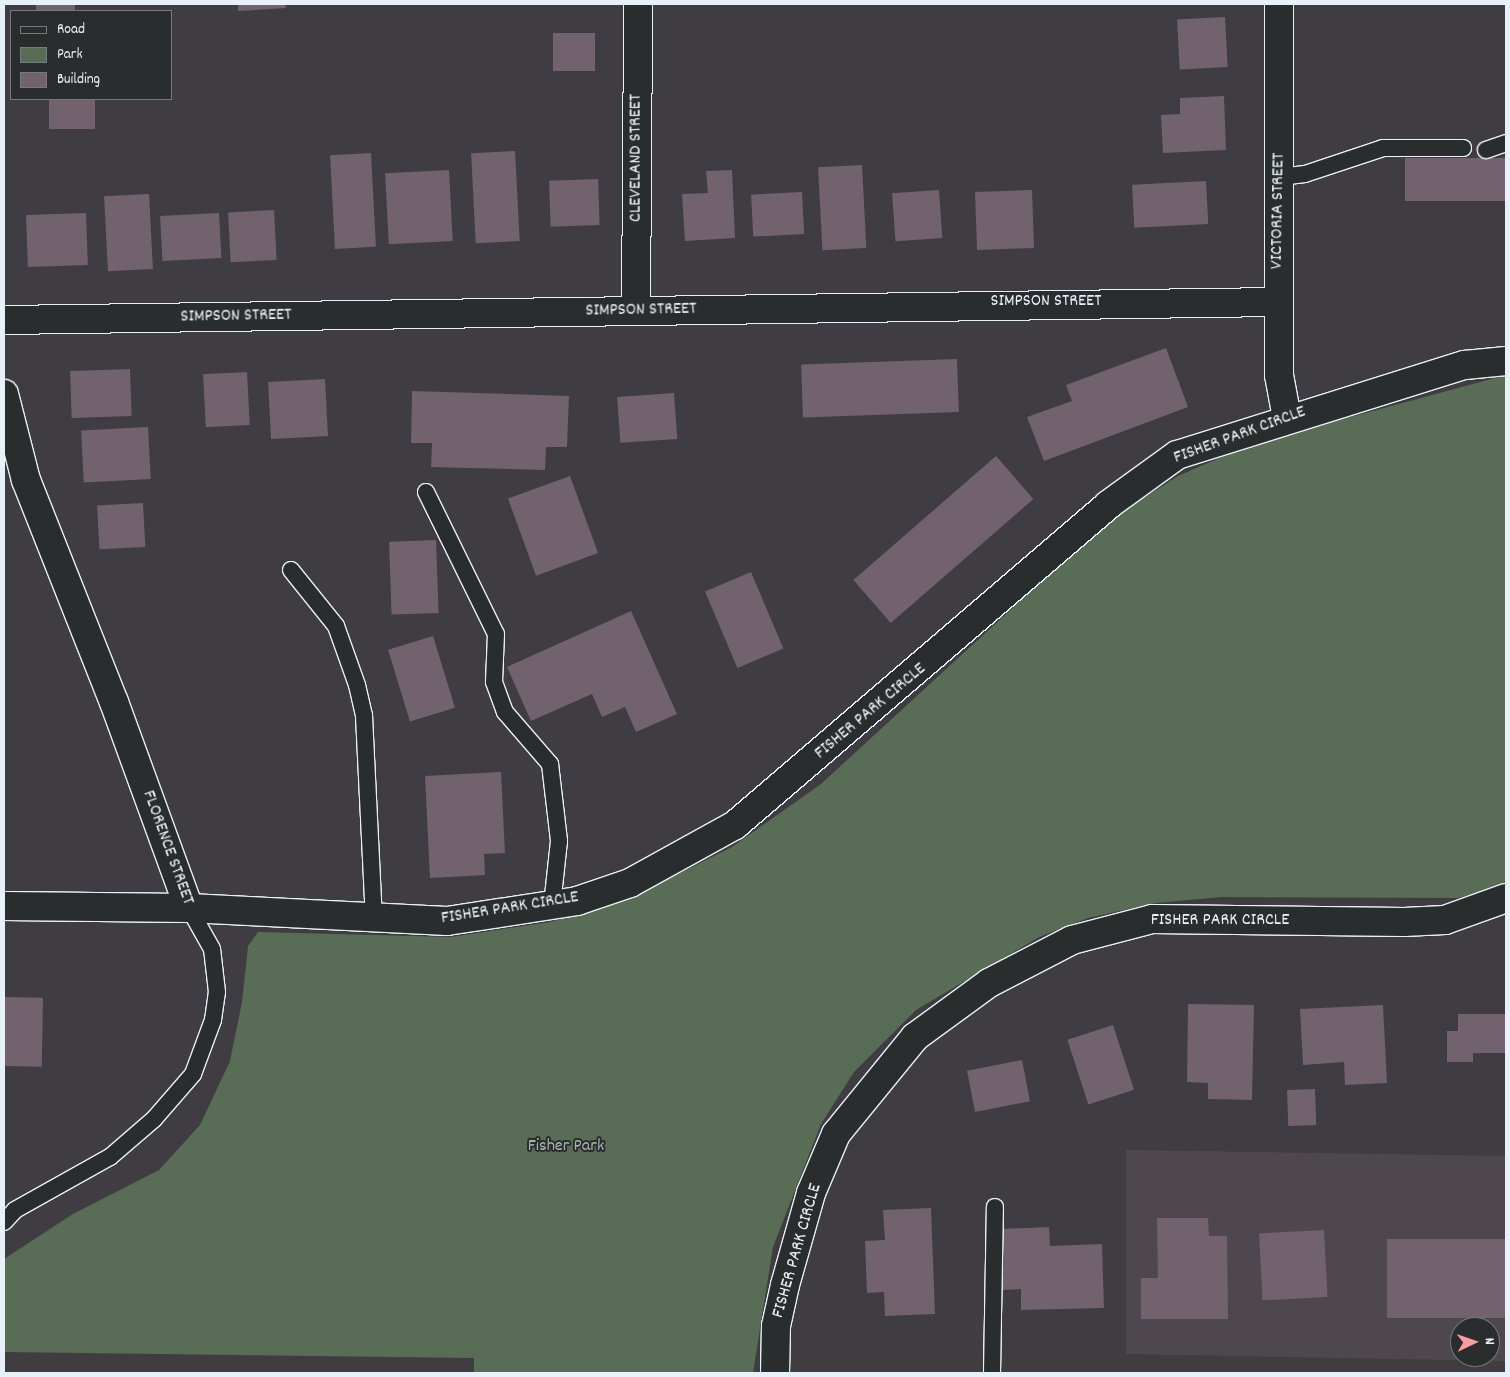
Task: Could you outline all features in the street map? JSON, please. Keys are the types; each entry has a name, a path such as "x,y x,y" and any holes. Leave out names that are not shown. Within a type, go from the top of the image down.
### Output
{"street":[{"name":"CLEVELAND STREET","path":"636,312 638,4"},
{"name":"VICTORIA STREET","path":"1279,4 1279,375 1287,418"},
{"name":"SIMPSON STREET","path":"4,320 636,312 995,302 1278,302"},
{"name":"FISHER PARK CIRCLE","path":"4,906 189,908 446,921 552,905 630,883 735,825 1108,505 1177,456 1287,418 1465,365 1506,361"},
{"name":"FLORENCE STREET","path":"4,394 26,480 114,702 189,908"},
{"name":"FISHER PARK CIRCLE","path":"774,1373 776,1326 785,1285 811,1193 836,1134 915,1037 989,983 1072,940 1152,919 1446,920 1506,898"},
{"path":"1446,920 1506,918"}],"lane":[{"path":"1486,150 1506,143"},
{"path":"1280,177 1305,174 1383,148 1463,148"},
{"path":"426,492 496,634 494,682 505,712 550,764 559,841 552,905"},
{"path":"291,570 336,626 357,685 364,716 374,917"},
{"name":"FLORENCE STREET","path":"4,1222 15,1210 110,1157 154,1119 193,1074 213,1020 218,992 212,949 189,908"},
{"path":"992,1373 995,1207"}],"shaded area":[{"path":"1126,1150 1506,1156 1506,1361 1500,1361 1500,1317 1450,1317 1450,1360 1126,1354"}],"green space":[{"name":"Fisher Park","path":"1506,375 1506,884 1459,898 1222,897 1156,903 1088,918 1039,937 916,1010 854,1072 821,1124 773,1247 753,1373 474,1373 474,1358 4,1352 4,1259 73,1214 159,1170 200,1125 230,1061 242,1002 248,946 258,932 451,937 550,922 628,899 732,847 821,784 1104,524 1178,476 1254,443"}],"building":[{"path":"36,4 75,4 75,10 36,10"},
{"path":"238,4 285,4 286,8 238,11"},
{"path":"1225,17 1228,67 1180,69 1177,20"},
{"path":"553,33 595,33 595,71 553,71"},
{"path":"1224,96 1226,150 1163,153 1161,115 1180,114 1180,98"},
{"path":"49,100 95,100 95,129 49,129"},
{"path":"515,151 520,241 476,243 471,153"},
{"path":"371,153 376,247 335,249 330,155"},
{"path":"1405,158 1506,158 1506,201 1405,201"},
{"path":"862,165 866,248 822,250 818,167"},
{"path":"449,170 453,241 389,244 385,173"},
{"path":"732,170 735,238 685,241 682,194 708,193 706,171"},
{"path":"598,179 600,225 551,227 549,181"},
{"path":"1206,181 1208,224 1134,228 1132,185"},
{"path":"939,190 942,238 895,241 892,193"},
{"path":"1032,190 1034,248 977,250 975,192"},
{"path":"802,192 804,234 753,237 751,195"},
{"path":"149,194 153,269 108,271 104,196"},
{"path":"274,210 277,260 231,262 228,212"},
{"path":"86,213 88,265 28,267 26,215"},
{"path":"219,213 221,258 162,261 160,216"},
{"path":"1166,348 1188,407 1044,461 1027,417 1072,401 1066,385"},
{"path":"957,359 959,412 803,417 801,364"},
{"path":"130,369 132,416 72,418 70,371"},
{"path":"247,372 250,425 206,427 203,374"},
{"path":"325,379 328,436 271,439 268,382"},
{"path":"412,391 569,396 567,447 546,447 545,470 431,467 432,443 411,443"},
{"path":"674,393 677,439 620,443 617,397"},
{"path":"148,427 151,479 84,482 81,431"},
{"path":"996,456 1033,499 891,623 853,580"},
{"path":"570,476 598,553 536,576 508,499"},
{"path":"143,503 145,547 99,549 97,505"},
{"path":"436,540 439,613 392,615 389,542"},
{"path":"751,572 783,648 737,668 705,592"},
{"path":"631,611 677,714 636,732 625,707 602,717 592,694 531,721 507,667"},
{"path":"433,636 455,708 410,721 388,650"},
{"path":"501,772 505,853 484,854 485,875 430,878 425,776"},
{"path":"4,997 43,998 42,1067 4,1066"},
{"path":"1188,1004 1254,1005 1252,1100 1208,1099 1208,1083 1187,1082"},
{"path":"1383,1005 1387,1083 1345,1085 1344,1062 1303,1065 1300,1009"},
{"path":"1458,1014 1506,1014 1506,1053 1473,1053 1473,1062 1447,1062 1447,1031 1458,1031"},
{"path":"1113,1025 1134,1090 1088,1105 1067,1040"},
{"path":"1022,1060 1030,1101 975,1112 967,1071"},
{"path":"1315,1089 1316,1125 1288,1126 1287,1090"},
{"path":"931,1208 935,1314 885,1316 884,1292 867,1293 865,1241 885,1240 883,1210"},
{"path":"1157,1218 1208,1218 1209,1236 1227,1236 1228,1319 1141,1319 1141,1278 1158,1278"},
{"path":"1049,1227 1050,1246 1102,1244 1104,1308 1021,1310 1021,1289 1003,1290 1001,1229"},
{"path":"1324,1230 1328,1297 1263,1300 1259,1233"},
{"path":"1387,1239 1506,1239 1506,1318 1387,1318"}]}
